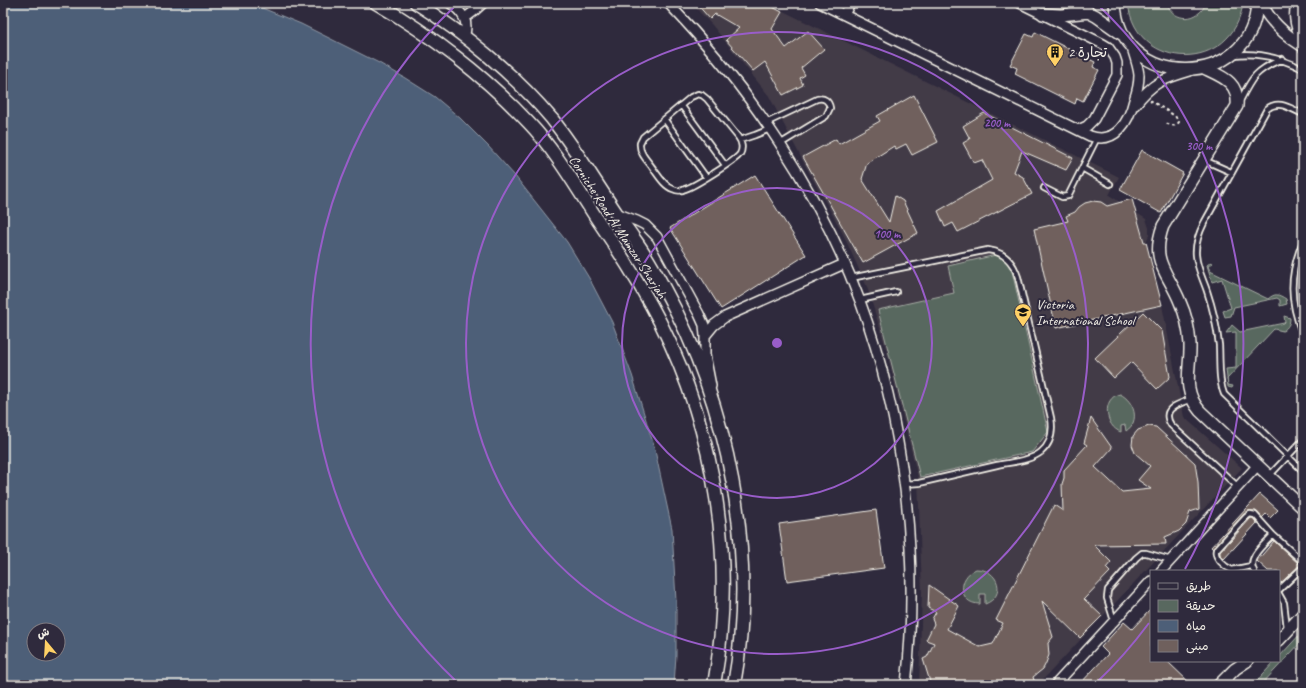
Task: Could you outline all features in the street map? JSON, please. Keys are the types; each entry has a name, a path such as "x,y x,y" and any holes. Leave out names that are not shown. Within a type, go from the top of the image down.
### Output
{"main road":[{"name":"Corniche Road Al Mamzar Sharjah","path":"376,3 410,24 472,71 530,124 580,192 632,272 657,317 673,350 684,378 701,430 712,476 718,514 722,544 723,604 721,641 714,685"},
{"name":"Corniche Road Al Mamzar Sharjah","path":"416,3 464,37 512,78 551,118 568,140 650,263 679,316 712,399 727,454 732,481 740,543 742,605 741,636 734,685"},
{"path":"427,3 439,13 447,25 434,42"}],"street":[{"path":"450,3 459,10 465,18 467,28 464,37"},
{"path":"465,18 483,3"},
{"path":"668,3 714,54 745,93 780,144 809,193 851,278 860,300 875,345 885,383 897,437 904,484 909,528 911,586 911,615 906,685"},
{"path":"820,3 1090,136 1097,138 1107,137 1120,130 1132,107 1138,86 1139,74 1128,40 1117,18 1115,3"},
{"path":"844,15 850,3"},
{"path":"1020,3 1103,44 1112,52 1117,63 1117,75 1115,81 1097,115 1091,123 1078,130"},
{"path":"1071,3 1104,21 1128,40 1145,57 1163,66 1183,70 1198,69 1223,77 1231,83 1237,96 1237,106 1164,226 1158,246 1159,256 1161,267 1180,302 1186,322 1190,344 1187,382 1192,399 1200,410 1303,508"},
{"path":"1132,107 1142,95 1161,80 1213,65 1229,56 1243,42 1248,34 1256,16 1258,3"},
{"path":"1261,3 1276,25 1294,40 1303,45"},
{"path":"1296,3 1294,10 1295,24 1303,45"},
{"path":"1043,14 1061,15 1089,12"},
{"path":"616,213 638,221 657,237 699,314 704,325 705,355 712,399"},
{"path":"705,336 714,325 725,317 844,264"},
{"path":"699,314 712,318 725,317"},
{"path":"1162,570 1258,466"},
{"path":"1055,685 1150,582"},
{"path":"1280,639 1303,614"},
{"path":"1219,685 1235,668 1245,662"}],"lane":[{"path":"1229,56 1250,54 1261,55 1282,59 1303,69"},
{"path":"1237,106 1249,83 1258,73 1269,65 1282,59"},
{"path":"694,95 702,95 705,97 740,140 742,149 739,155 687,189 674,190 668,187 639,147 641,140 681,105 694,95"},
{"path":"740,140 755,135 768,126 817,99 823,99 828,102 830,108 826,116 780,144"},
{"path":"1303,114 1282,104 1274,105 1267,109 1231,172 1200,232 1196,248 1198,266 1209,297 1216,325 1221,388 1227,399 1303,471"},
{"path":"681,105 725,165"},
{"path":"664,120 706,177"},
{"path":"1044,188 1062,197 1068,196 1097,138"},
{"path":"1204,160 1231,172"},
{"path":"1082,168 1110,184"},
{"path":"1303,241 1294,266 1292,295 1294,312 1303,335"},
{"path":"851,278 988,250 995,251 1008,258 1013,263 1018,277 1053,427 1052,436 1048,445 1041,452 1025,459 919,483 904,484"},
{"path":"860,300 896,292"},
{"path":"1192,399 1170,409 1168,413 1169,422 1238,487"},
{"path":"1269,476 1303,440"},
{"path":"1251,566 1235,570 1229,569 1216,556 1216,550 1250,514 1255,516 1273,535 1303,562"},
{"path":"1253,570 1251,566 1253,558 1273,535"},
{"path":"1114,621 1107,598 1108,590 1136,558 1142,553 1146,553 1171,560"},
{"path":"1280,589 1303,567"},
{"path":"1280,596 1284,603 1287,631"}],"path":[{"path":"1142,95 1174,114 1178,118 1179,122 1173,126 1164,122"}],"shaded area":[{"name":"Victoria International School","path":"691,3 767,3 1119,177 1109,195 1146,219 1149,228 1149,235 1146,242 1162,305 1184,417 1242,468 1038,685 919,685 922,593 918,478 886,348 867,287 842,232 769,96 712,25"}],"green space":[{"path":"1128,3 1167,3 1170,10 1175,14 1186,18 1198,14 1206,3 1243,3 1236,26 1222,42 1205,52 1185,56 1166,52 1148,42 1135,26"},
{"path":"996,255 1008,263 1012,271 1048,432 1032,452 920,477 878,310 954,293 948,266"},
{"path":"1211,262 1213,263 1208,266 1210,271 1268,299 1275,295 1281,296 1286,299 1287,304 1280,306 1280,300 1277,298 1234,307 1231,316 1225,317 1223,311 1231,308 1222,279 1212,282 1207,265"},
{"path":"1284,316 1290,318 1289,324 1283,331 1274,329 1227,379 1226,369 1236,368 1236,332 1226,333 1232,325 1240,332 1284,323"},
{"path":"1227,381 1228,385 1233,386 1232,388 1228,387"},
{"path":"1120,394 1129,401 1134,411 1131,427 1126,431 1125,425 1121,426 1121,432 1111,425 1107,413 1110,401"},
{"path":"976,569 984,570 990,573 995,578 997,584 998,589 996,595 992,600 985,604 985,594 980,594 980,604 967,600 964,595 963,584 970,573"},
{"path":"1303,631 1303,640 1261,685 1253,685 1274,662 1280,662 1280,656"}],"water":[{"path":"3,3 250,3 301,24 379,63 405,78 435,97 460,118 488,146 515,176 567,242 589,278 612,322 632,375 654,446 672,529 676,601 676,655 674,685 3,685"}],"building":[{"path":"696,3 765,3 782,12 772,29 786,48 808,31 824,49 801,68 805,75 800,78 803,85 783,95 765,62 753,71 726,40 739,28 715,14 710,19"},
{"name":"تجارة 2","path":"1035,32 1095,62 1093,67 1099,70 1083,101 1077,98 1075,104 1015,74 1017,68 1010,65 1026,34 1033,37"},
{"path":"914,95 938,142 912,155 906,144 896,149 894,146 867,163 862,179 889,222 895,196 903,201 918,233 863,263 803,157 836,139 839,144 880,121 877,116"},
{"path":"984,113 1073,158 1066,170 1022,151 1014,172 1023,177 1032,194 958,232 953,223 945,227 938,211 992,180 982,160 974,163 963,143 970,139 963,126"},
{"path":"1142,150 1183,173 1161,213 1120,190"},
{"path":"755,175 806,255 721,309 670,228"},
{"path":"1132,199 1144,242 1146,242 1162,305 1056,328 1034,229 1068,221 1066,216 1075,212 1085,203 1093,201 1101,202 1107,206"},
{"path":"1143,312 1162,331 1170,377 1157,389 1131,362 1114,378 1095,358"},
{"path":"1091,418 1112,448 1095,467 1122,492 1151,489 1138,480 1150,466 1135,453 1132,445 1133,436 1138,430 1149,426 1156,427 1195,463 1198,482 1199,509 1190,512 1186,524 1179,531 1165,537 1166,544 1094,545 1111,562 1106,568 1110,572 1084,599 1102,616 1080,638 1042,601 1053,637 1048,643 1049,655 1043,669 1033,677 1035,683 1030,685 931,685 923,659 927,657 934,643 926,640 934,624 932,619 936,612 928,608 929,585 959,606 947,629 980,647 993,644 1003,623 996,620 1054,505 1063,511 1062,484 1064,470 1087,445 1084,443"},
{"path":"1260,494 1278,510 1270,518 1266,514 1262,518 1256,511 1248,511 1213,549 1211,547"},
{"path":"876,510 884,568 787,581 779,524"},
{"path":"1251,518 1253,518 1257,523 1224,559 1220,555 1220,552"},
{"path":"1274,541 1300,565 1281,583 1280,570 1267,570 1257,561"},
{"path":"1150,610 1150,662 1168,662 1192,685 1079,685 1108,654 1101,647 1124,622 1132,629"}],"place":[{"name":"تجارة 2","path":"1055,67"},
{"name":"Victoria International School","path":"1023,327"}]}
